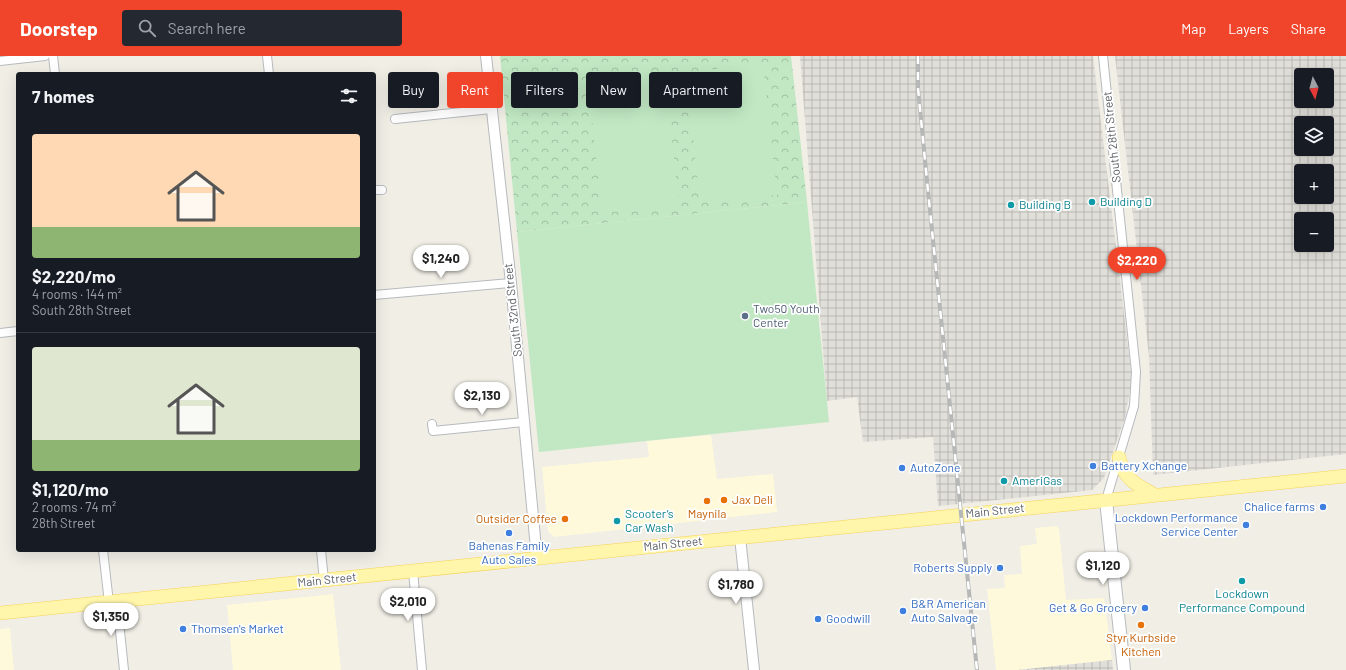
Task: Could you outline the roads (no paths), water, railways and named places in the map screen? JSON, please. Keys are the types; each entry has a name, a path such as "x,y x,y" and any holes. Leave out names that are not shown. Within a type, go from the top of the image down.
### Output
{"main road":[{"path":"1119,457 1125,475 1131,481 1155,495"},
{"name":"Main Street","path":"0,613 1346,476"},
{"path":"1106,500 1124,670"}],"street":[{"path":"0,61 45,56"},
{"path":"53,56 55,72"},
{"path":"267,56 269,72"},
{"name":"South 32nd Street","path":"486,56 524,422 536,558"},
{"name":"South 28th Street","path":"1103,56 1136,372 1134,406 1106,500"},
{"path":"395,119 491,109"},
{"path":"376,295 510,283"},
{"path":"0,333 16,332"},
{"path":"432,424 433,431 524,422"},
{"path":"740,537 754,670"},
{"path":"103,552 124,670"},
{"path":"321,552 324,581"},
{"path":"413,572 422,670"}],"railway":[{"path":"918,56 918,88 977,670"}],"place":[{"name":"Building D","path":"1092,202"},
{"name":"Building B","path":"1011,205"},
{"name":"Two50 Youth Center","path":"745,316"},
{"name":"Battery Xchange","path":"1093,466"},
{"name":"AutoZone","path":"902,468"},
{"name":"AmeriGas","path":"1004,481"},
{"name":"Jax Deli","path":"724,500"},
{"name":"Maynila","path":"707,501"},
{"name":"Chalice farms","path":"1323,507"},
{"name":"Outsider Coffee","path":"565,519"},
{"name":"Scooter’s Car Wash","path":"617,521"},
{"name":"Lockdown Performance Service Center","path":"1246,525"},
{"name":"Bahenas Family Auto Sales","path":"509,533"},
{"name":"Roberts Supply","path":"1000,568"},
{"name":"Lockdown Performance Compound","path":"1242,581"},
{"name":"Get & Go Grocery","path":"1145,608"},
{"name":"B&R American Auto Salvage","path":"903,611"},
{"name":"Goodwill","path":"818,619"},
{"name":"Styr Kurbside Kitchen","path":"1141,625"},
{"name":"Thomsen's Market","path":"183,629"}]}
